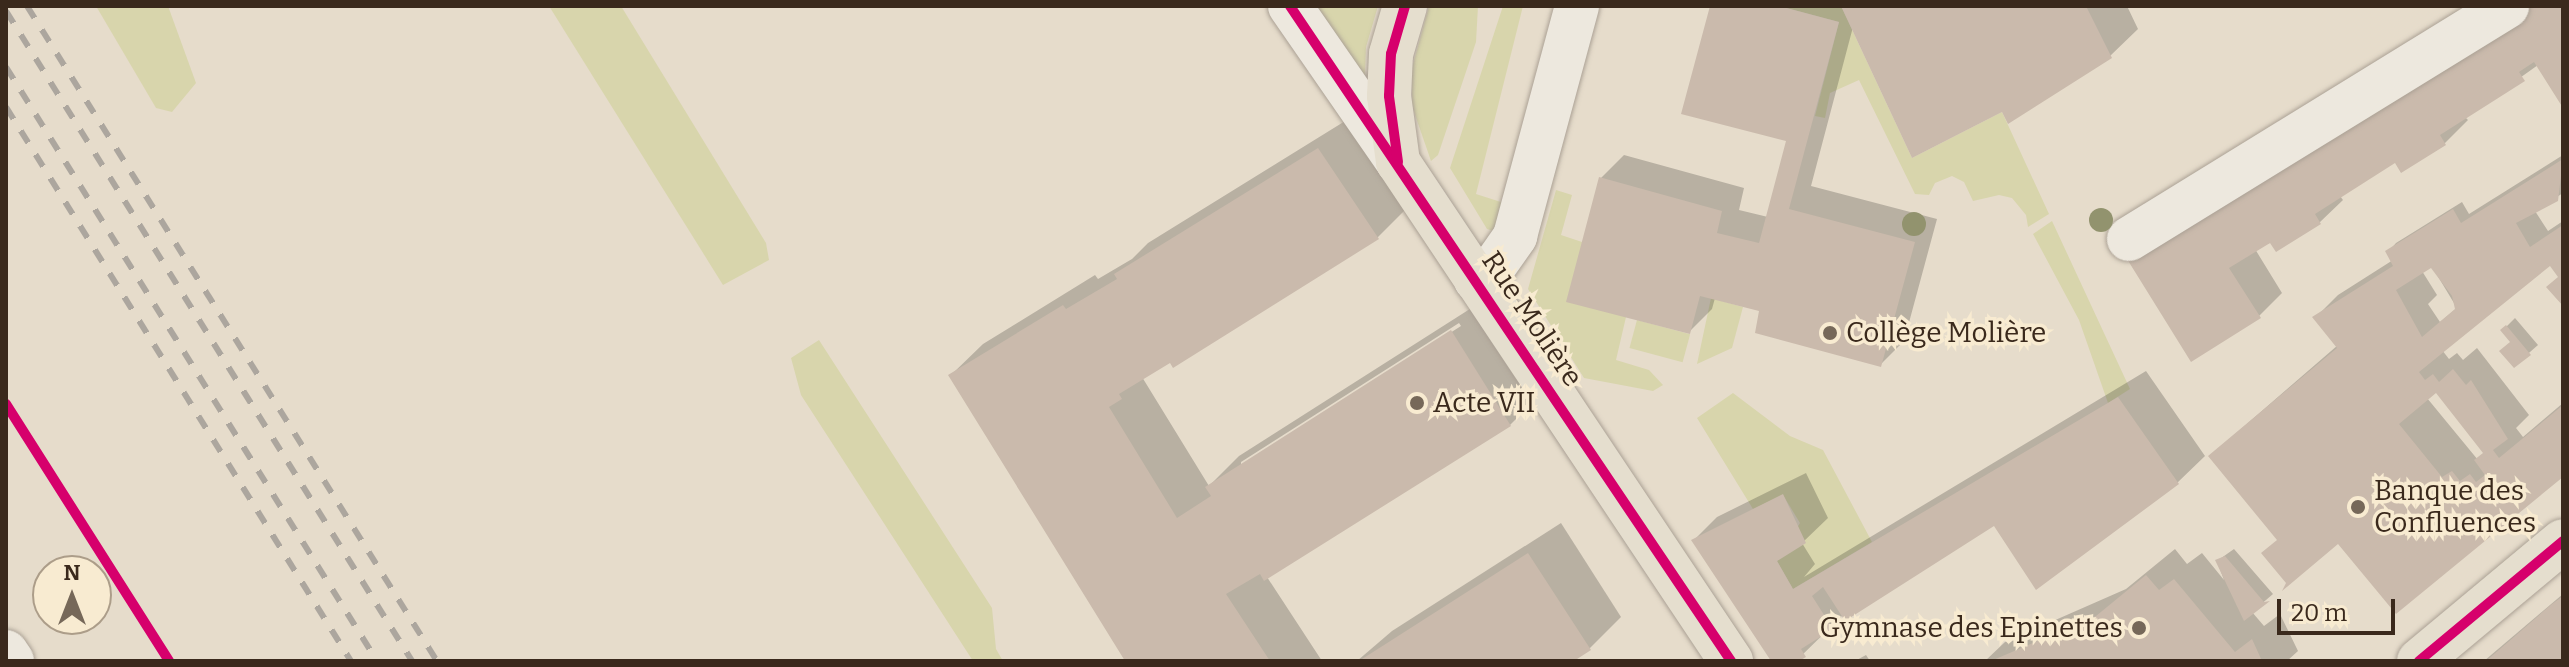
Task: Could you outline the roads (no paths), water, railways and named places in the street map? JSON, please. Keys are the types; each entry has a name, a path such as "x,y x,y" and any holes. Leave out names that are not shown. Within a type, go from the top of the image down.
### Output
{"main road":[{"path":"1398,162 1389,96 1391,54 1405,6"},
{"name":"Rue Molière","path":"1398,162 1731,661"},
{"path":"2419,661 2563,541"}],"street":[{"name":"Rue Molière","path":"1290,6 1398,162"},
{"path":"1476,280 1493,268 1515,236 1577,6"},
{"path":"2129,239 2507,6"},
{"path":"6,652 12,661"}],"railway":[{"path":"27,6 437,661"},
{"path":"6,11 412,661"},
{"path":"6,67 377,661"},
{"path":"6,107 351,661"}],"place":[{"name":"Collège Molière","path":"1830,333"},
{"name":"Acte VII","path":"1417,403"},
{"name":"Banque des Confluences","path":"2358,507"},
{"name":"Gymnase des Epinettes","path":"2139,628"}]}
